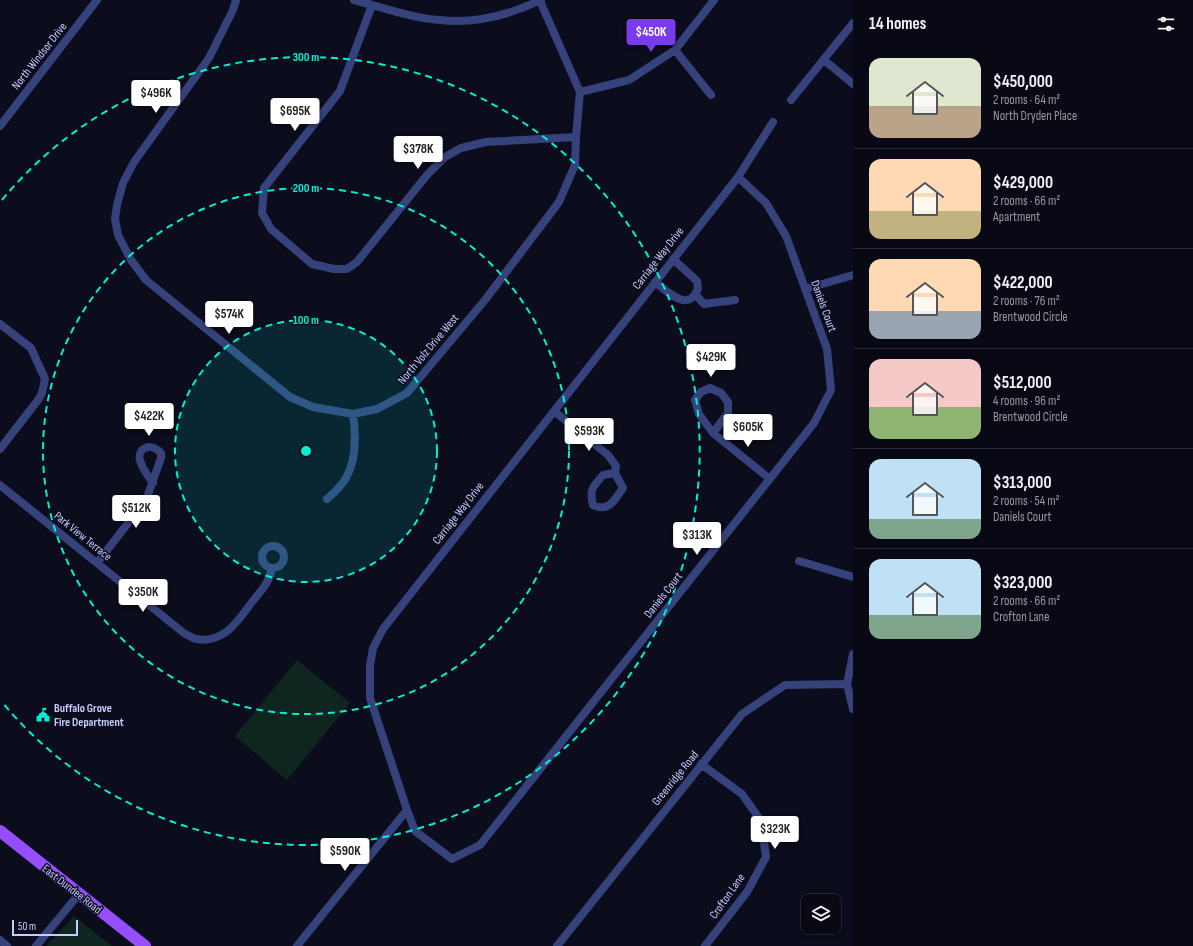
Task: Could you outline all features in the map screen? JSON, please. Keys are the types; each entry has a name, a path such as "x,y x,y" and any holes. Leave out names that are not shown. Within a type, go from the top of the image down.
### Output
{"main road":[{"name":"East Dundee Road","path":"0,831 145,946"}],"street":[{"name":"North Windsor Drive","path":"0,126 97,0"},
{"name":"North Volz Drive West","path":"236,0 233,10 209,58 134,162 123,183 117,205 115,220 118,235 131,260 146,280 290,397 313,407 353,414 377,409 407,393 485,300 559,202 575,165 580,92 540,0"},
{"path":"354,0 419,17 463,21 500,16 540,0"},
{"path":"580,92 629,80 675,50 714,0"},
{"path":"372,5 340,91 264,188 262,213 271,229 312,264 334,269 347,268 357,262 427,175 445,157 461,148 486,142 576,137"},
{"path":"791,100 853,23"},
{"path":"675,50 711,95"},
{"path":"824,60 853,84"},
{"name":"Carriage Way Drive","path":"407,810 370,698 370,666 373,648 383,628 738,177 773,122"},
{"name":"Daniels Court","path":"407,810 415,831 452,858 480,845 814,423 831,390 827,350 786,236 766,203 738,177"},
{"path":"655,282 675,297 684,301 690,299 695,294 698,289 697,281 673,259"},
{"path":"806,289 853,275"},
{"path":"695,294 704,304 735,300"},
{"path":"0,324 31,348 45,379 42,393 38,400 0,449"},
{"path":"714,433 728,413 728,402 721,393 710,388 701,392 695,400 700,414 714,433 770,479"},
{"path":"554,411 608,455 616,466 615,473 623,488 613,502 605,508 599,508 594,505 591,495 593,487 603,475 615,473"},
{"path":"327,499 346,479 352,462 355,433 353,414"},
{"path":"97,563 146,500 153,483"},
{"name":"Park View Terrace","path":"0,485 185,634 195,639 216,637 225,634 234,626 267,583 272,568"},
{"path":"799,561 853,577"},
{"path":"853,654 847,684 853,709"},
{"name":"Greenridge Road","path":"557,946 742,714 785,686 847,684"},
{"name":"Crofton Lane","path":"701,764 742,794 761,821 766,857 747,892 705,946"},
{"path":"298,946 407,810"},
{"path":"36,946 79,894"},
{"path":"0,940 7,946"}],"green space":[{"path":"297,660 350,703 287,780 235,736"},
{"path":"74,916 112,946 46,946"}],"place":[{"name":"Buffalo Grove Fire Department","path":"43,715"}]}
